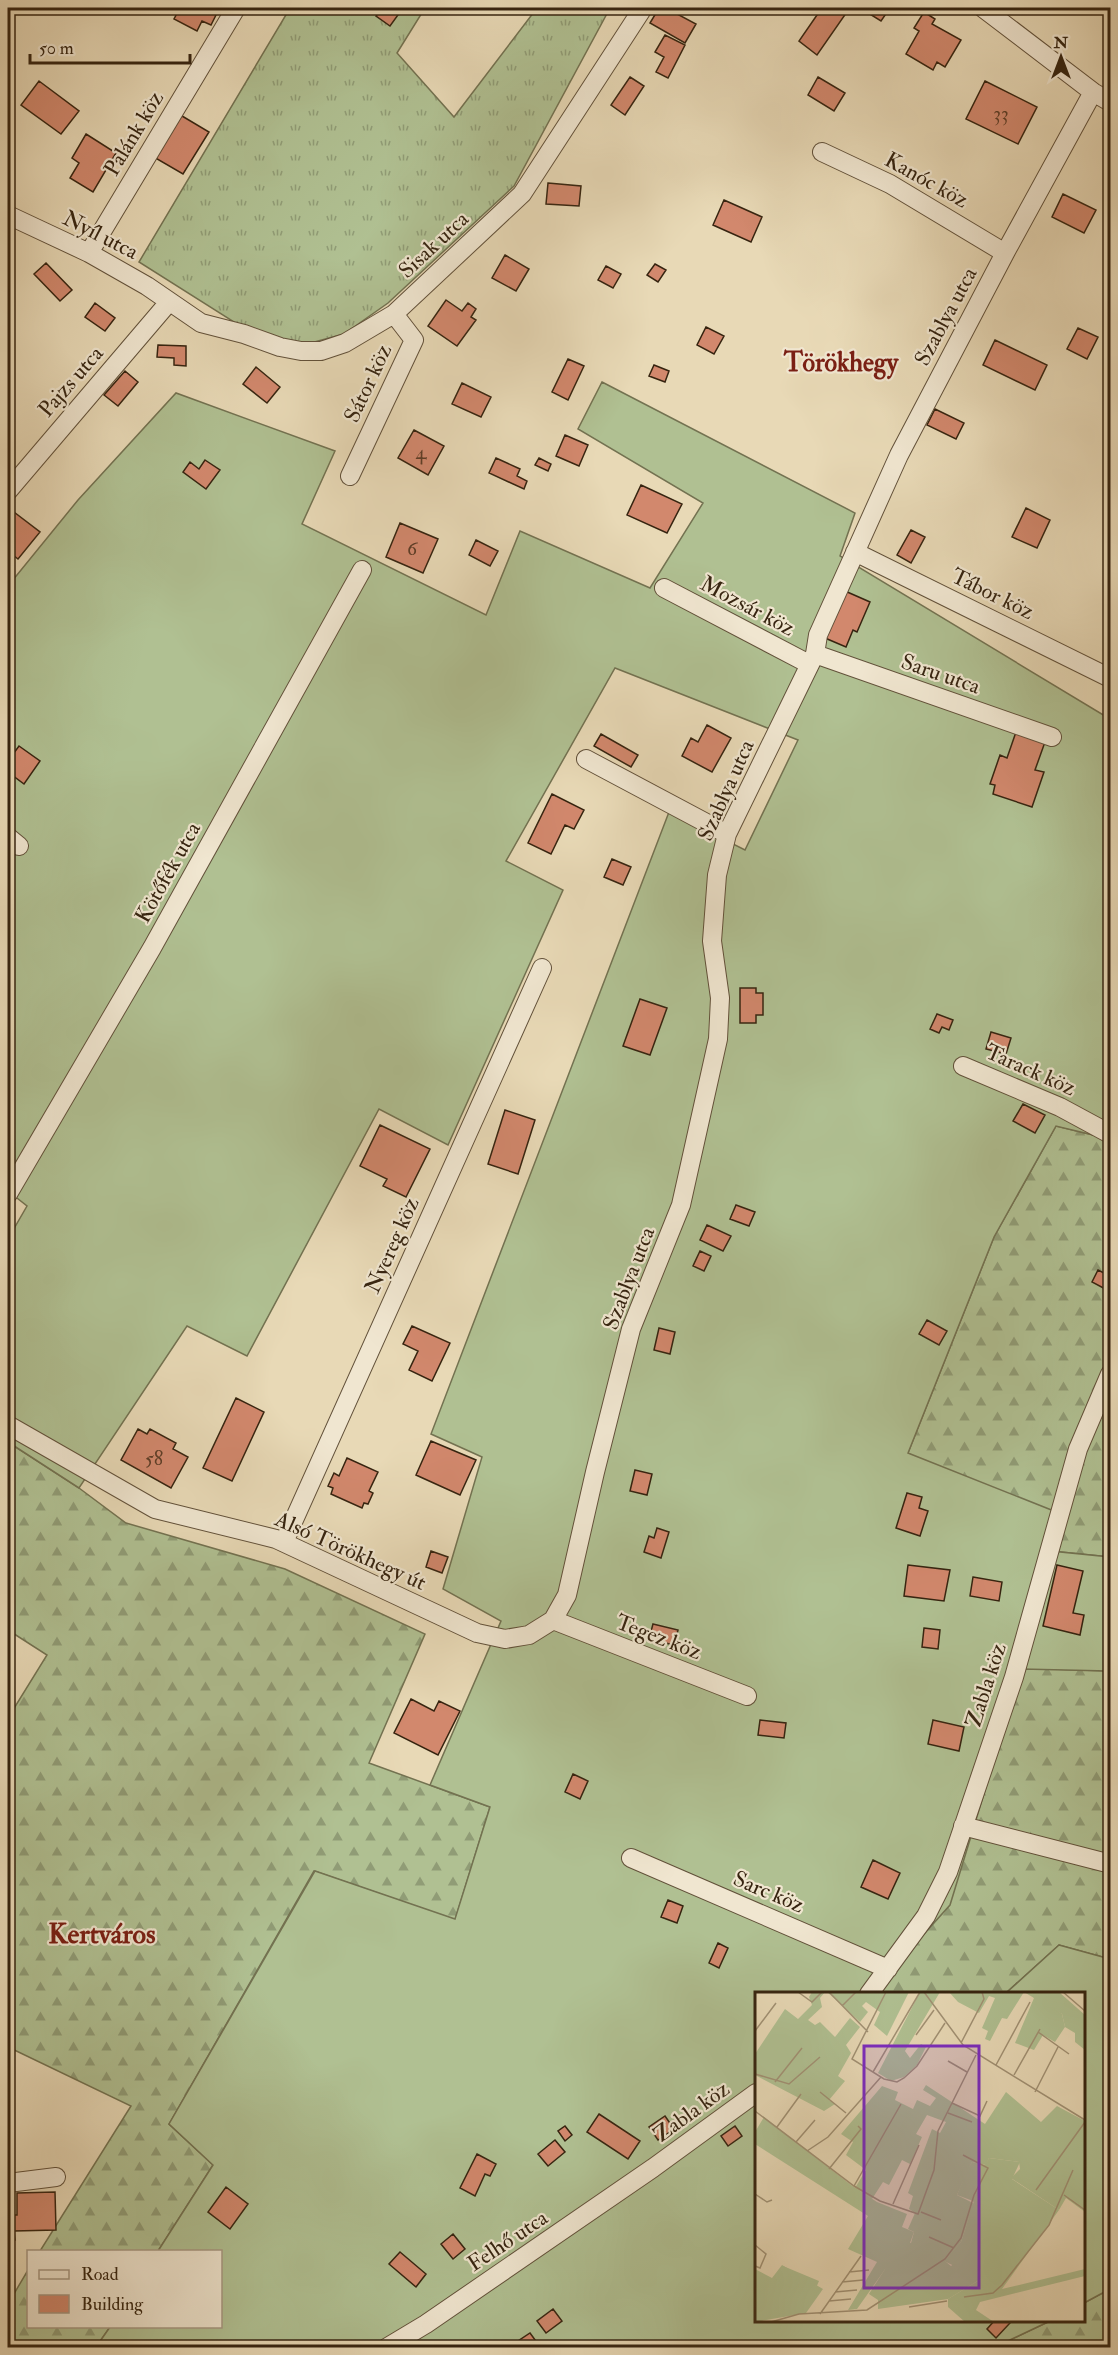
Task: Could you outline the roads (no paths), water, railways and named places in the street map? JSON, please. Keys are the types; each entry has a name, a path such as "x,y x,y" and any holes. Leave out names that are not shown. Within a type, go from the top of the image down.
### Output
{"street":[{"name":"Palánk köz","path":"89,253 236,8"},
{"name":"Sisak utca","path":"169,302 201,322 301,351 321,351 345,343 393,314 522,194 643,8"},
{"path":"983,8 1093,92 1110,102"},
{"name":"Szablya utca","path":"567,1595 631,1329 681,1205 718,1039 720,998 712,941 717,875 727,834 812,659 818,635 899,455 1093,92"},
{"name":"Kanóc köz","path":"822,152 890,184 1005,253"},
{"name":"Nyíl utca","path":"8,215 89,253 131,276 169,302"},
{"name":"Pajzs utca","path":"8,491 169,302"},
{"name":"Sátor köz","path":"350,476 414,340 393,314"},
{"name":"Tábor köz","path":"855,552 1110,678"},
{"name":"Kötőfék utca","path":"8,1194 152,948 362,570"},
{"name":"Mozsár köz","path":"664,588 812,659"},
{"name":"Saru utca","path":"812,659 1052,737"},
{"path":"586,759 727,834"},
{"name":"Nyereg köz","path":"284,1542 542,968"},
{"name":"Tarack köz","path":"963,1066 1060,1107 1110,1134"},
{"name":"Zabla köz","path":"871,1992 926,1916 948,1872 1014,1677 1078,1449 1110,1374"},
{"name":"Alsó Törökhegy út","path":"8,1425 155,1509 284,1542 477,1633 505,1639 529,1635 553,1620 567,1595"},
{"name":"Tegez köz","path":"553,1620 747,1696"},
{"path":"963,1826 1107,1863"},
{"name":"Sarc köz","path":"631,1858 888,1969"},
{"name":"Zabla köz","path":"653,2168 755,2094"},
{"name":"Felhő utca","path":"386,2348 426,2324 653,2168"},
{"path":"8,2184 56,2177"}],"district":[{"name":"Törökhegy","path":"841,362"},
{"name":"Kertváros","path":"102,1933"}]}
